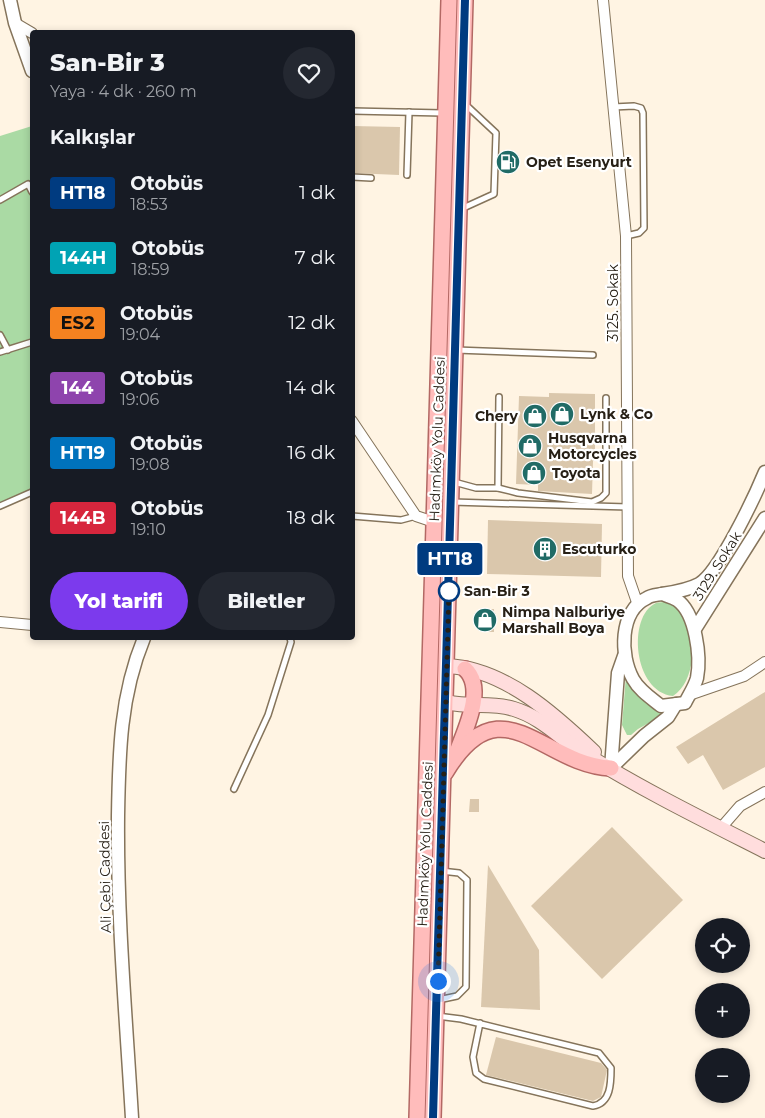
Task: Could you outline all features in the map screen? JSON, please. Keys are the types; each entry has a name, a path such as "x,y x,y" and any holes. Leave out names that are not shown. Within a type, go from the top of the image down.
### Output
{"main road":[{"name":"Hadımköy Yolu Caddesi","path":"417,1118 449,0"},
{"name":"Hadımköy Yolu Caddesi","path":"433,1118 447,702 465,0"},
{"path":"611,768 578,736 529,698 502,682 465,669 448,666 430,677 435,693 447,702 498,706 527,714 584,754 611,768 653,796 765,851"},
{"path":"444,774 455,756 472,705 474,684 465,669"},
{"path":"455,756 483,732 505,729 526,735 586,764 611,768"}],"street":[{"path":"10,0 15,23 30,65"},
{"name":"3125. Sokak","path":"603,0 626,236 628,576 638,605"},
{"path":"15,23 30,32"},
{"path":"355,425 416,516 434,522"},
{"path":"611,768 618,673 624,656 628,618 638,605 647,598 680,592 700,584 712,573 756,494 765,472"},
{"name":"3129. Sokak","path":"694,630 765,518"},
{"path":"624,656 633,679 645,694 661,706 685,703 697,680 698,660 694,630 678,601 662,594"},
{"path":"0,622 30,625"},
{"name":"Ali Çebi Caddesi","path":"132,1118 118,856 119,761 127,684 143,640"},
{"path":"689,695 744,676 765,662"},
{"path":"611,768 644,736 668,717 676,704"},
{"path":"720,829 740,806 765,792"}],"lane":[{"path":"460,210 494,194 496,133 462,102"},
{"path":"613,107 634,106 641,108 643,113 644,228 639,233 626,236"},
{"path":"355,111 446,113"},
{"path":"407,175 409,112"},
{"path":"355,177 371,178"},
{"path":"0,200 28,184 30,188"},
{"path":"0,335 8,350"},
{"path":"0,352 30,344"},
{"path":"456,350 593,355"},
{"path":"498,488 499,397"},
{"path":"452,482 476,488 498,488 518,493 592,502 601,498 606,493 606,398"},
{"path":"0,506 30,493"},
{"path":"452,502 628,507"},
{"path":"355,516 401,520 416,516"},
{"path":"234,789 268,715 290,640"},
{"path":"437,1008 466,987 467,880 459,874 441,871"},
{"path":"437,1008 480,1023 599,1053 611,1068 610,1084 606,1099 601,1105 593,1106 484,1080 476,1073 473,1057 480,1023"}],"green space":[{"path":"30,127 30,495 0,507 0,136"},
{"path":"667,602 684,614 689,627 692,649 690,671 686,681 673,696 660,691 649,682 642,668 639,653 638,637 641,622 647,611 656,603"},
{"path":"626,676 656,709 665,714 631,735 627,735 622,725"}],"building":[{"path":"355,126 400,127 399,175 355,173"},
{"path":"549,393 595,394 595,461 593,461 592,494 538,491 538,485 516,484 519,396 549,397"},
{"name":"Escuturko","path":"488,520 602,524 601,577 487,574"},
{"path":"482,609 494,609 494,632 482,632"},
{"path":"765,692 765,767 723,790 703,755 688,764 676,747"},
{"path":"470,799 479,799 479,812 469,812"},
{"path":"612,827 683,900 602,979 531,906"},
{"path":"488,865 539,950 540,1010 481,1007"},
{"path":"496,1037 601,1063 607,1070 601,1097 593,1101 486,1075"}],"bus line":[{"name":"HT18","path":"433,1118 447,702 465,0"}],"place":[{"name":"Opet Esenyurt","path":"508,162"},
{"name":"Lynk & Co","path":"562,414"},
{"name":"Chery","path":"535,416"},
{"name":"Husqvarna Motorcycles","path":"530,446"},
{"name":"Toyota","path":"534,473"},
{"name":"Escuturko","path":"545,549"},
{"name":"San-Bir 3","path":"449,591"},
{"name":"Nimpa Nalburiye Marshall Boya","path":"485,620"}],"route":[{"path":"438,981 449,591"}]}
